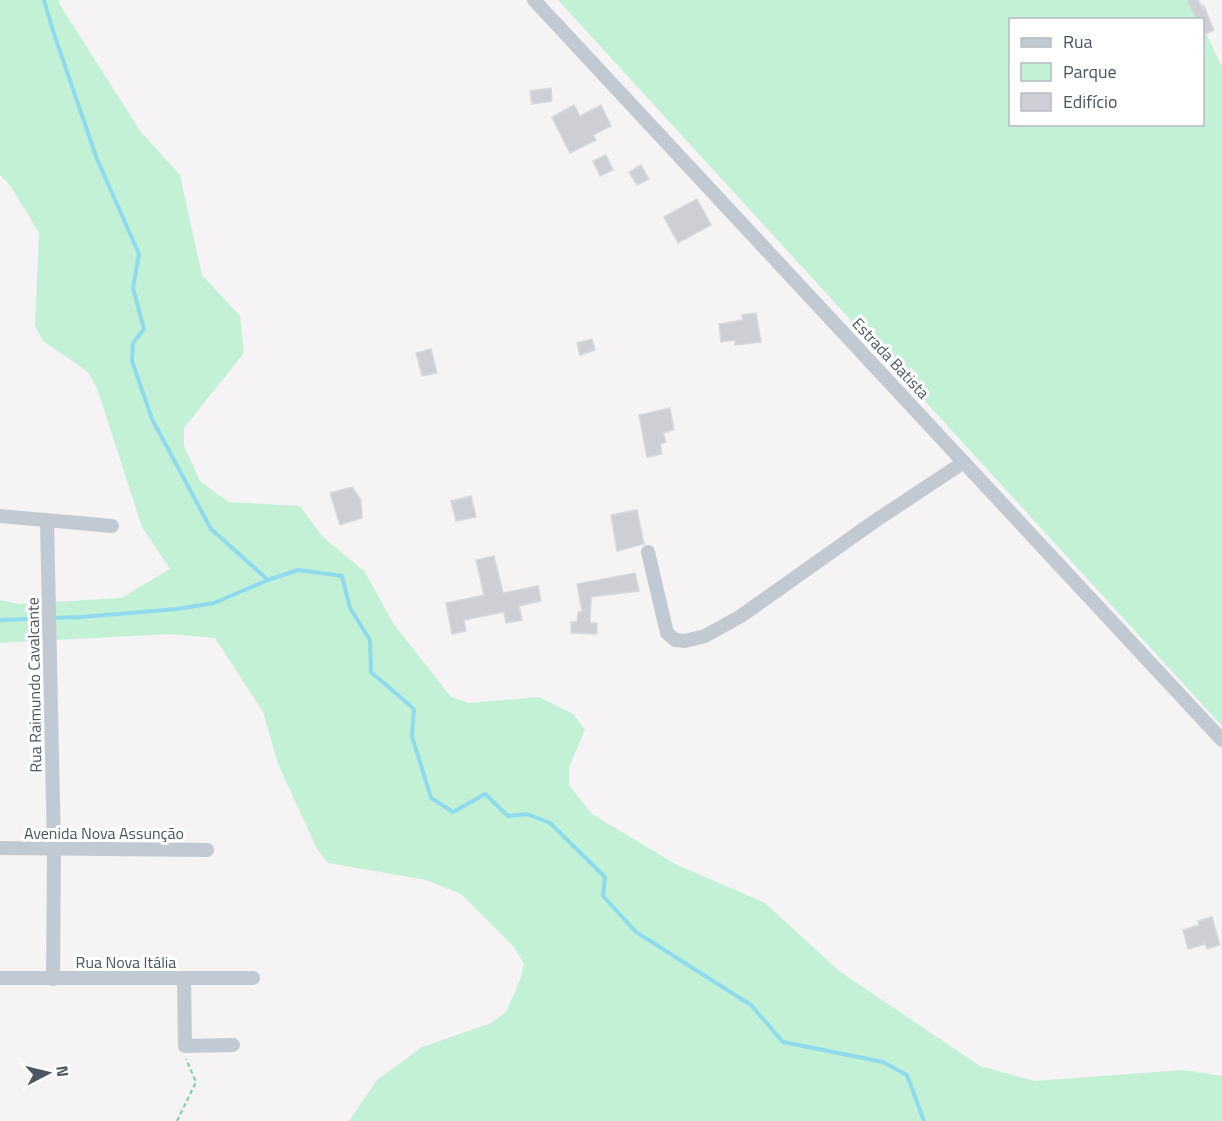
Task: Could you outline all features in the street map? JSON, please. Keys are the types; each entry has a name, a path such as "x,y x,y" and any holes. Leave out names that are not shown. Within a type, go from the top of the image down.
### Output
{"street":[{"name":"Estrada Batista","path":"534,0 1222,740"},
{"path":"648,552 669,637 678,641 705,636 741,616 964,462"},
{"path":"0,516 112,526"},
{"name":"Rua Raimundo Cavalcante","path":"47,520 54,849 53,978"},
{"name":"Avenida Nova Assunção","path":"0,848 207,850"},
{"name":"Rua Nova Itália","path":"0,978 253,978"},
{"path":"184,979 185,1046 233,1045"}],"path":[{"path":"177,1121 196,1082 183,1054 185,1046"}],"green space":[{"path":"0,0 59,0 141,132 180,175 202,275 240,316 244,353 184,428 184,446 200,481 228,502 300,506 322,536 365,572 393,623 451,697 469,703 539,697 573,714 585,730 569,767 569,785 592,814 675,864 765,903 839,971 980,1066 1034,1081 1183,1070 1222,1076 1222,1121 349,1121 377,1080 422,1047 491,1023 506,1012 520,980 524,964 514,947 461,894 426,880 328,863 317,849 278,764 263,712 215,638 169,634 0,643 0,600 19,604 121,598 170,569 142,527 97,388 88,372 43,341 35,326 39,233 10,185 0,175"},
{"path":"558,0 1189,0 1198,18 1009,18 1009,126 1204,126 1204,29 1222,67 1222,726"}],"building":[{"path":"1187,0 1198,0 1203,9 1203,4 1214,30 1204,35 1204,18 1196,18"},
{"path":"551,88 552,101 532,104 530,91"},
{"path":"574,105 580,116 601,105 611,126 593,135 596,140 570,153 552,117"},
{"path":"606,155 613,170 600,176 593,161"},
{"path":"641,165 649,179 637,185 629,172"},
{"path":"697,199 711,225 678,243 664,217"},
{"path":"756,313 761,342 735,345 735,340 721,342 719,324 743,320 742,315"},
{"path":"592,339 595,350 580,355 577,343"},
{"path":"431,349 437,373 422,376 416,353"},
{"path":"670,408 674,430 663,433 666,442 660,444 662,454 647,457 639,415"},
{"path":"352,487 361,500 362,518 340,525 330,493"},
{"path":"471,496 476,517 456,521 451,501"},
{"path":"637,510 644,544 617,551 611,515"},
{"path":"494,556 503,593 538,586 541,601 519,606 522,620 506,623 504,612 464,620 466,631 452,634 446,603 484,595 476,560"},
{"path":"635,573 639,591 591,597 590,623 597,623 597,634 571,633 571,622 577,622 578,612 582,612 577,584"},
{"path":"1212,917 1220,945 1207,949 1205,944 1188,949 1183,930 1199,925 1198,921"}],"waterway":[{"path":"44,0 97,159 139,254 133,288 144,329 133,343 132,361 152,419 211,529 268,580 298,570 342,576 350,608 370,640 371,672 414,709 412,736 431,798 453,812 485,794 508,816 527,814 550,823 605,877 603,896 636,932 751,1005 783,1042 883,1062 907,1075 924,1121"},
{"path":"0,620 82,617 177,609 214,603 268,580"}]}
